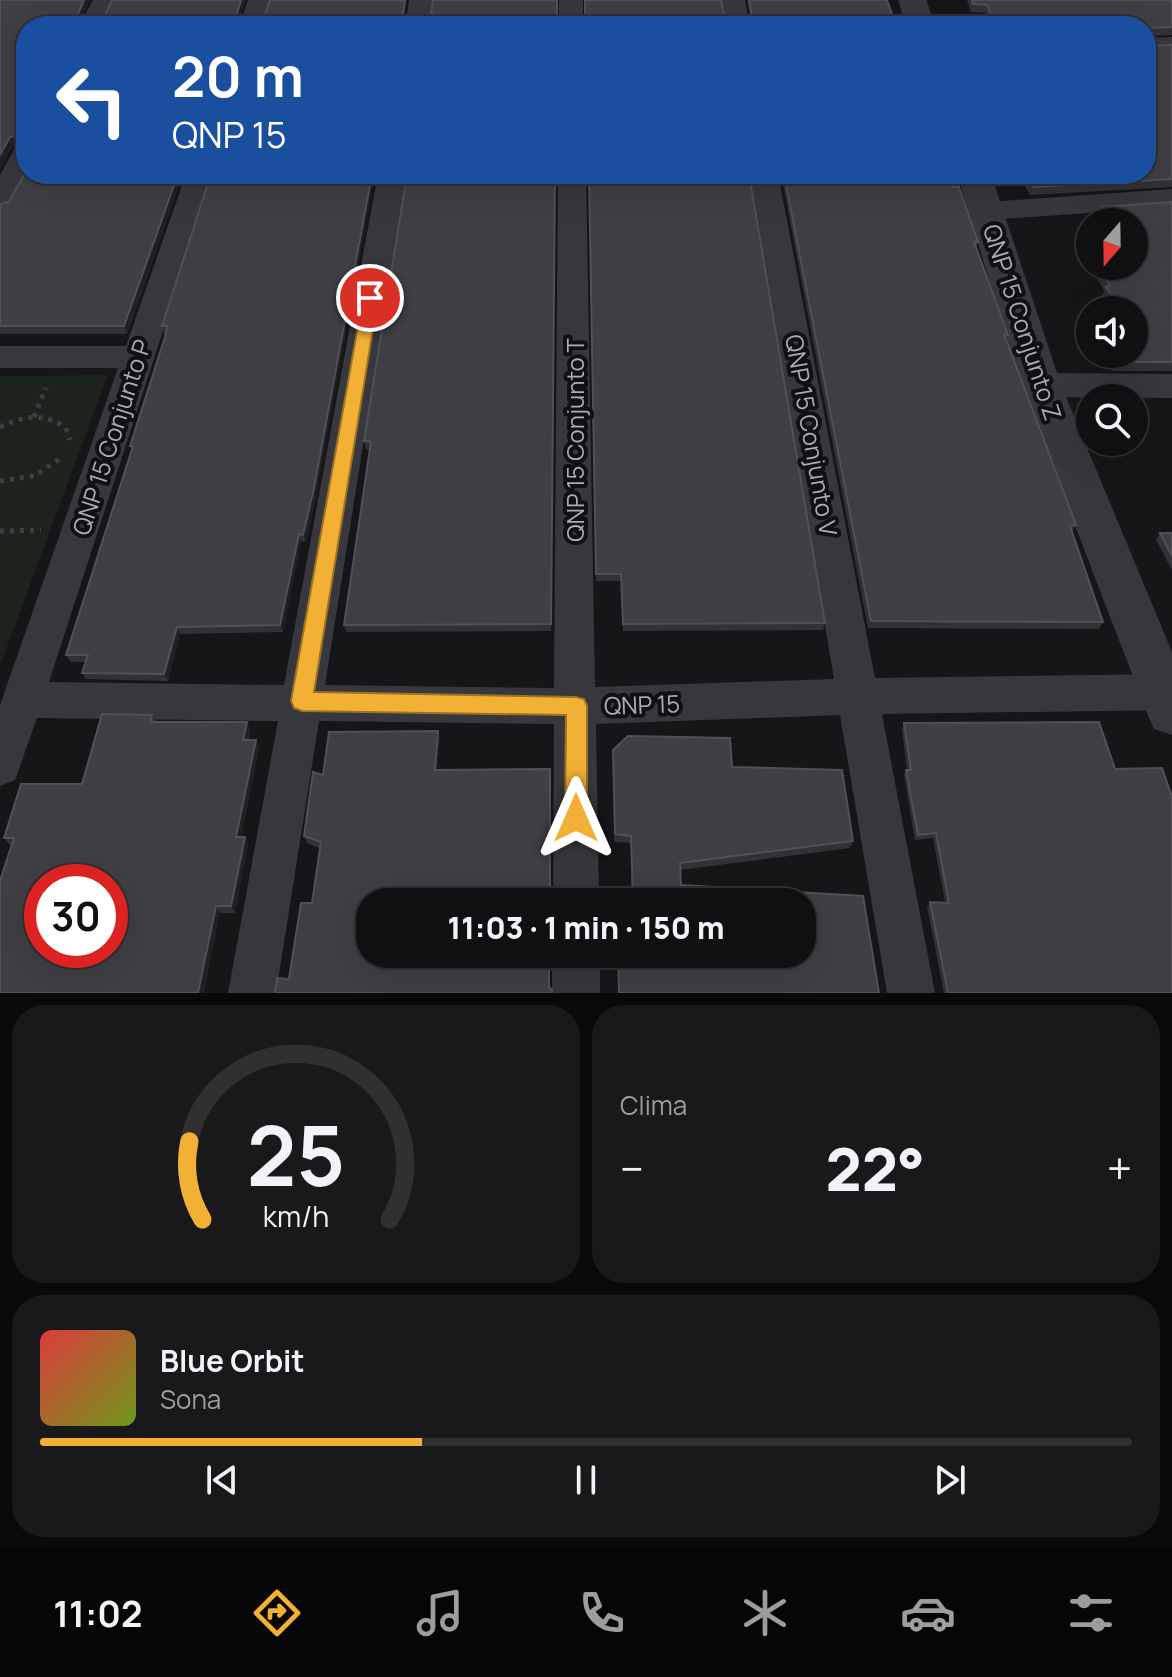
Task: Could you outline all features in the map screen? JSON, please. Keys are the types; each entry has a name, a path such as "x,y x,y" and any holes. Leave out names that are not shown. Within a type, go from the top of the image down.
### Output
{"street":[{"path":"0,202 16,171"},
{"name":"QNP 15 Conjunto P","path":"0,766 197,184"},
{"path":"252,993 390,184"},
{"name":"QNP 15 Conjunto T","path":"572,184 576,888"},
{"name":"QNP 15 Conjunto V","path":"766,184 911,993"},
{"path":"980,193 1172,198"},
{"name":"QNP 15 Conjunto Z","path":"980,193 1041,385 1169,700"},
{"path":"0,357 137,357"},
{"path":"1041,385 1172,386"},
{"name":"QNP 15","path":"24,700 576,706 859,696 1169,700"},
{"path":"576,968 576,993"}],"path":[{"path":"34,417 51,376"},
{"path":"0,427 34,417 59,421 70,437 63,457 41,475 26,480 0,481"},
{"path":"0,531 50,530"}],"shaded area":[{"path":"108,375 0,665 0,376"}],"building":[{"path":"0,0 84,0 77,16 16,16 16,136 10,137 0,155"},
{"path":"112,0 241,0 236,16 105,16"},
{"path":"270,0 405,0 403,16 265,16"},
{"path":"433,0 557,0 557,16 431,16"},
{"path":"585,0 721,0 724,16 585,16"},
{"path":"749,0 887,0 893,16 752,16"},
{"path":"972,0 1172,0 1172,27 1156,28 1156,16 991,16 987,5 973,4"},
{"path":"1172,45 1172,179 1156,180 1156,46"},
{"path":"19,184 174,184 124,326 0,326 0,204 9,202"},
{"path":"208,184 370,184 314,488 303,535 299,534 280,625 177,627 164,674 82,673 88,655 66,655 165,337 167,326 162,326"},
{"path":"405,184 555,184 551,624 344,625 371,442 364,441"},
{"path":"589,184 751,184 825,623 623,624 621,574 596,574"},
{"path":"786,184 951,184 952,187 959,187 978,242 974,242 1008,335 1004,334 1076,525 1070,526 1103,622 871,621"},
{"path":"1031,184 1085,184 1033,187"},
{"path":"1172,202 1172,362 1148,362 1148,296 1112,296 1106,287 1110,286 1107,280 1148,280 1148,208 1102,207"},
{"path":"1160,533 1172,533 1172,556"},
{"path":"102,714 152,715 151,722 247,722 243,740 256,740 236,837 245,837 231,906 216,906 198,993 0,993 0,881 14,838 4,838 21,784 82,784"},
{"path":"1099,722 1115,769 1162,768 1172,797 1172,993 948,993 930,902 949,903 936,833 918,835 906,770 911,770 904,723"},
{"path":"438,731 435,770 550,769 550,888 356,888 356,968 549,968 552,993 275,993 277,978 289,979 301,903 312,903 321,842 304,836 313,772 323,775 329,732"},
{"path":"628,736 730,738 732,767 842,770 853,841 680,863 681,885 731,888 633,888 631,836 615,834 613,750"},
{"path":"816,893 863,896 879,993 619,993 618,968 816,968"}],"route":[{"path":"370,298 302,701 576,706 576,818"}]}
